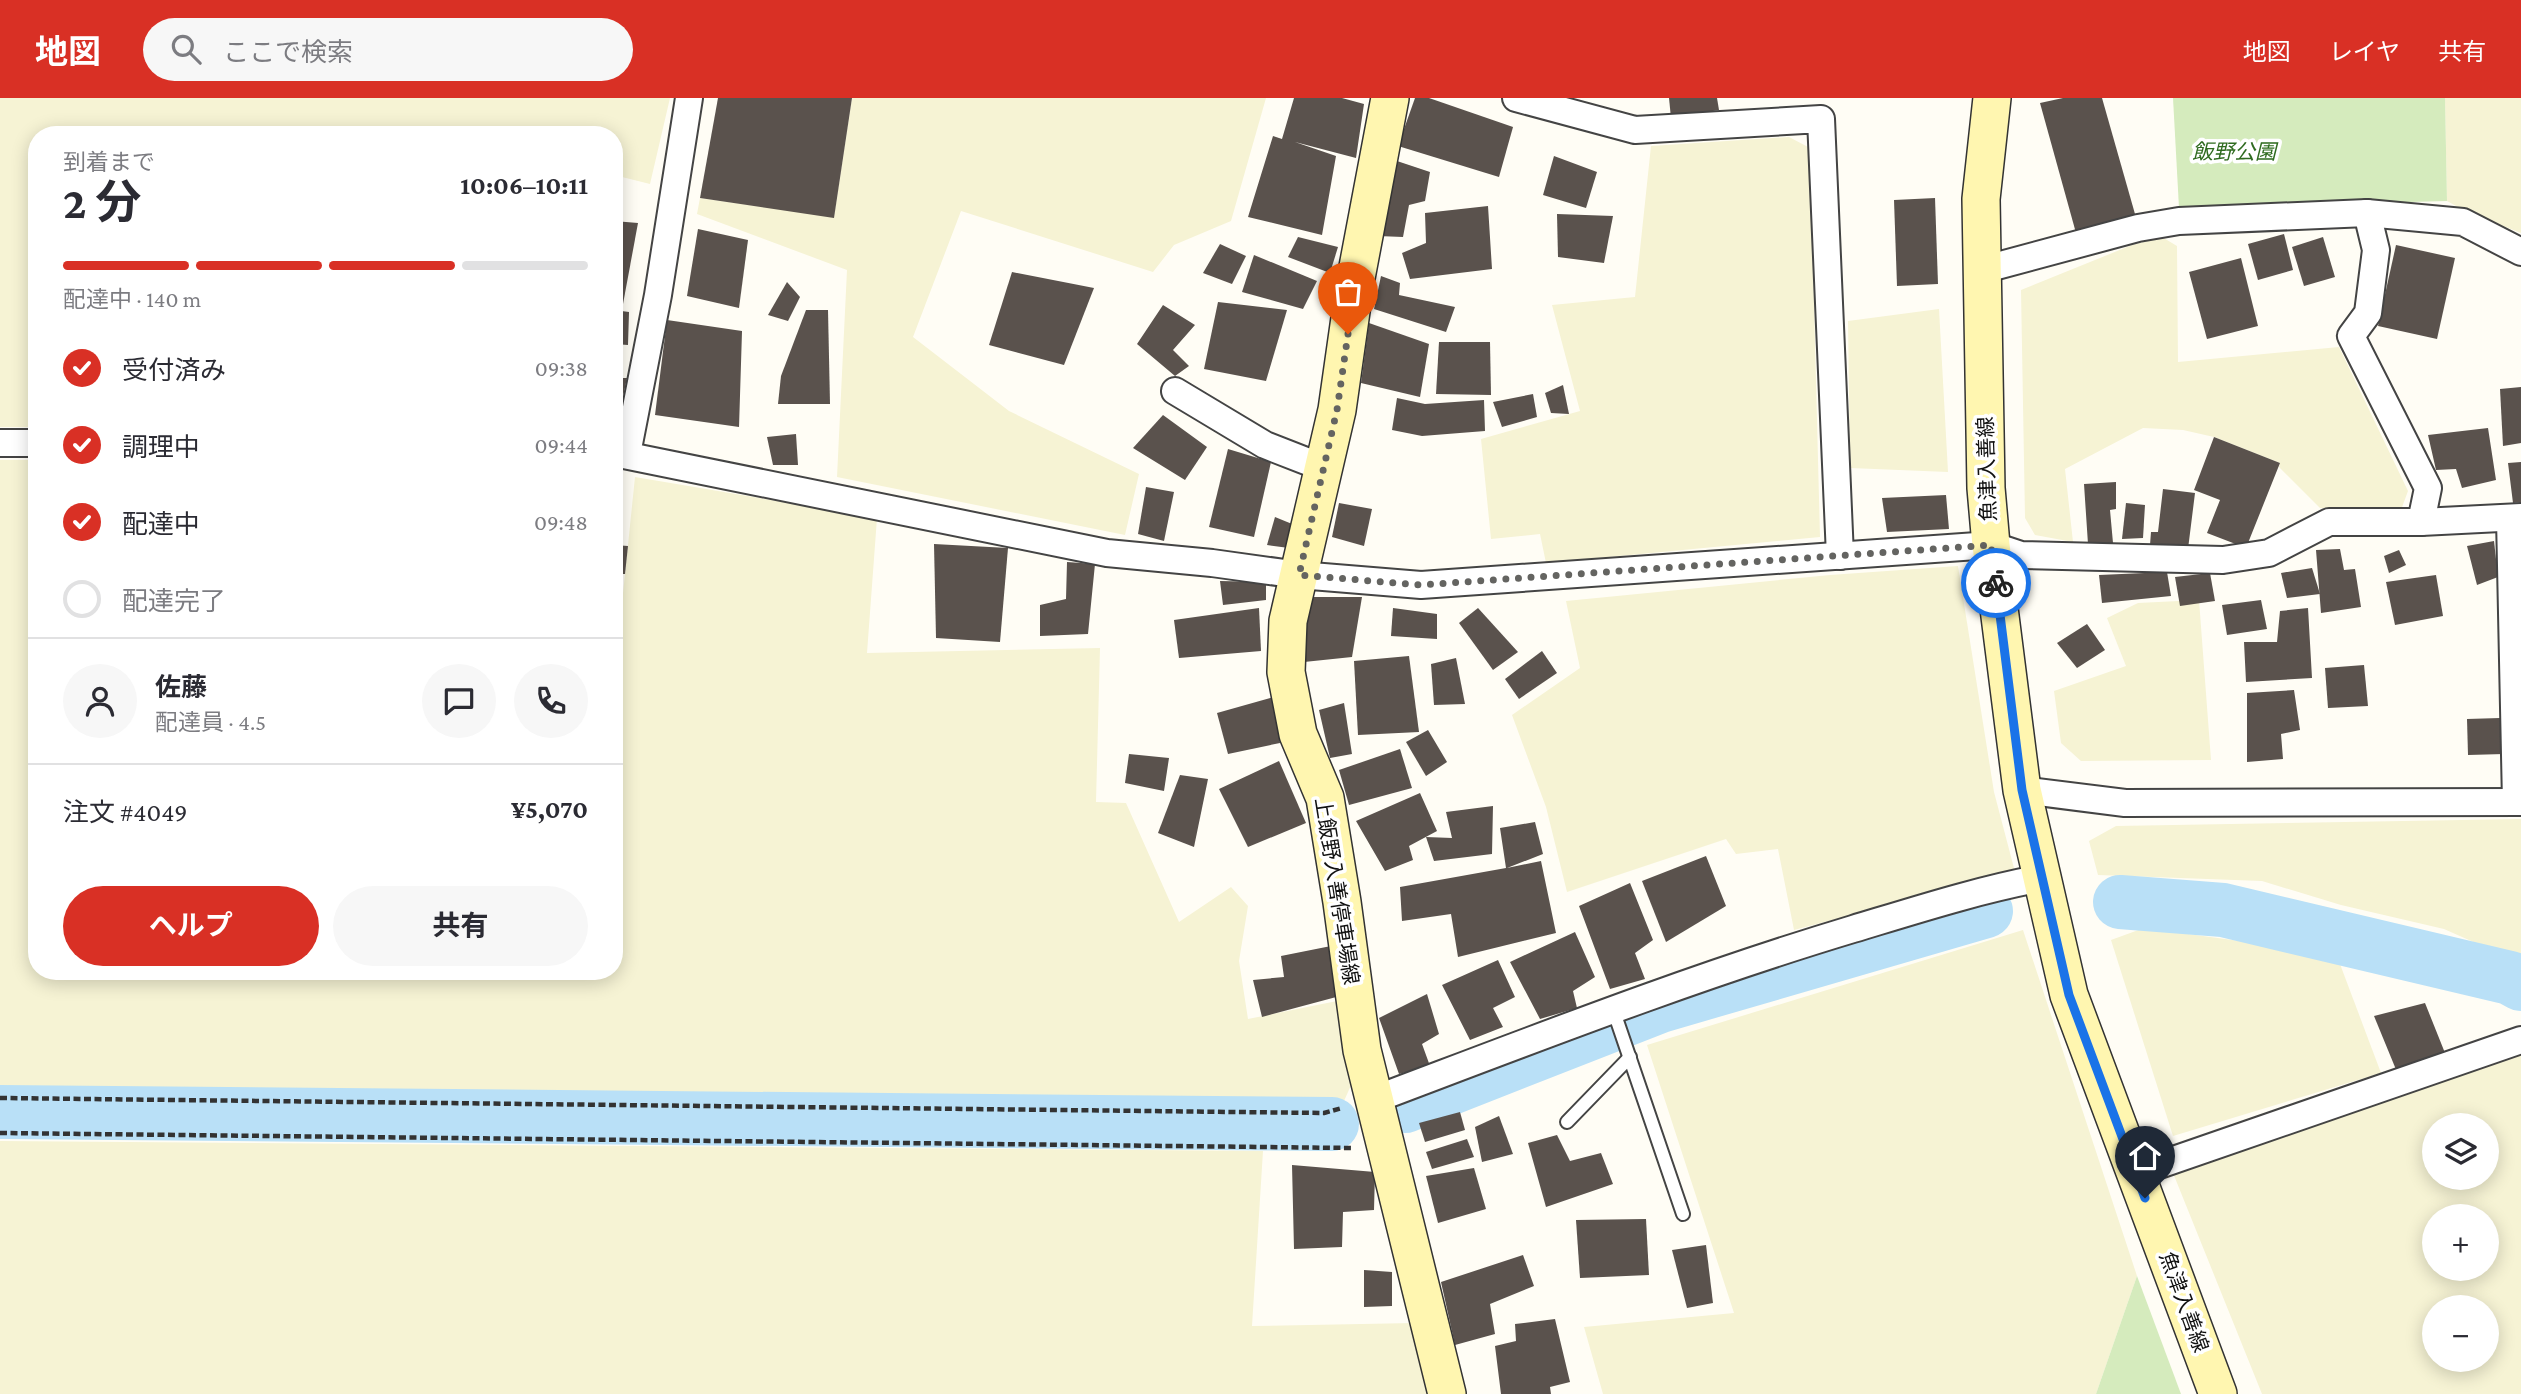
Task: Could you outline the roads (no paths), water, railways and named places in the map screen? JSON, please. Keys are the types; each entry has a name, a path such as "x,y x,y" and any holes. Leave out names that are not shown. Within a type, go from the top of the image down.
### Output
{"main road":[{"name":"上飯野入善停車場線","path":"1390,98 1355,283 1337,410 1288,621 1286,672 1298,734 1325,798 1362,1050 1447,1394"},
{"name":"魚津入善線","path":"1992,98 1981,199 1986,488 2022,790 2069,995 2218,1394"}],"street":[{"path":"623,445 658,295 690,98"},
{"path":"1516,98 1635,130 1819,108 1840,556"},
{"path":"2367,213 2376,250 2368,313 2351,336 2428,488 2421,522"},
{"path":"1982,270 2138,228 2179,221 2367,213 2463,222 2521,252"},
{"path":"1175,391 1265,445 1324,468"},
{"path":"0,443 28,443"},
{"path":"623,454 1107,553 1212,562 1299,575 1421,585 1991,545 2021,555 2223,560 2269,553 2329,522 2421,522 2516,517 2519,802 2125,803 2022,790"},
{"path":"1373,1100 1613,1009 1801,945 1972,893 2042,878"},
{"path":"2136,1173 2521,1040"}],"lane":[{"path":"1613,1009 1683,1214"},
{"path":"1567,1122 1630,1057"}],"waterway":[{"path":"2120,902 2223,910 2510,978 2521,984"},
{"path":"1405,1106 1660,1006 1986,911"},
{"path":"0,1112 1332,1124"}],"park label":[{"name":"飯野公園","path":"2234,152"}]}
